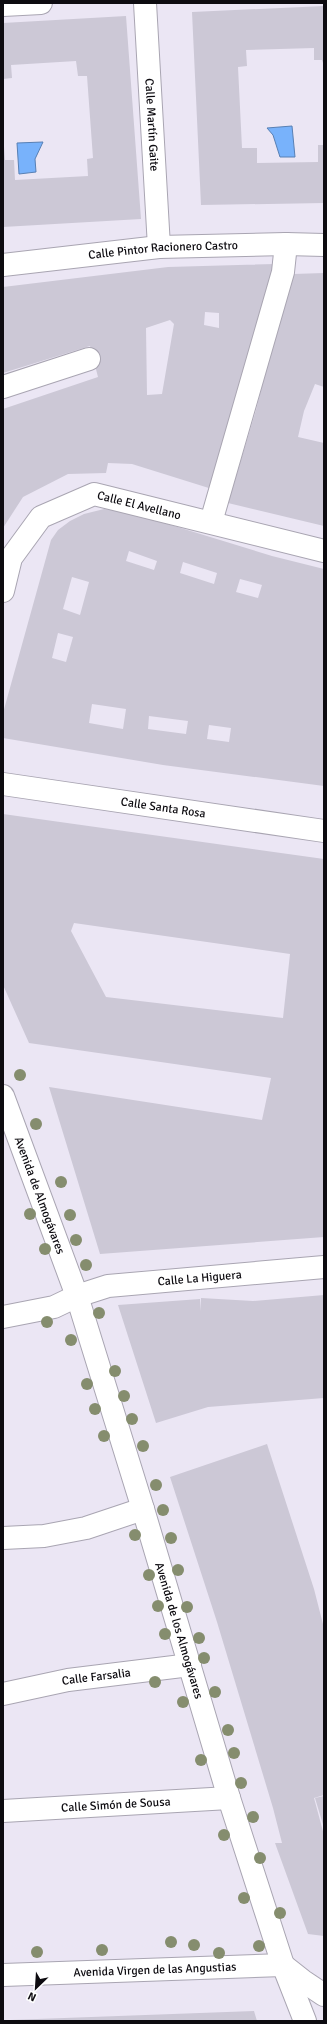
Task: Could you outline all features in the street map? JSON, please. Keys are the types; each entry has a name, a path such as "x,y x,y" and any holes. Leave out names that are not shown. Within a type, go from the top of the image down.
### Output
{"street":[{"path":"3,5 41,3"},
{"name":"Calle Martín Gaite","path":"145,3 159,247"},
{"path":"211,522 283,272 286,244"},
{"name":"Calle Pintor Racionero Castro","path":"3,265 159,247 286,244 324,245"},
{"path":"3,387 89,359"},
{"name":"Calle El Avellano","path":"3,591 11,558 41,517 94,494 324,551"},
{"name":"Calle Santa Rosa","path":"3,784 324,831"},
{"name":"Avenida de Almogávares","path":"3,1096 77,1296"},
{"name":"Calle La Higuera","path":"3,1317 54,1307 77,1296 108,1286 324,1268"},
{"name":"Avenida de los Almogávares","path":"77,1296 144,1509 229,1798 283,1965 305,2021"},
{"path":"3,1538 44,1536 86,1528 144,1509"},
{"name":"Calle Farsalia","path":"3,1694 68,1680 190,1665"},
{"name":"Calle Simón de Sousa","path":"3,1811 229,1798"},
{"path":"283,1965 303,1982 324,1995"},
{"name":"Avenida Virgen de las Angustias","path":"3,1975 283,1965"}],"water":[{"path":"292,126 295,157 280,157 273,135 267,128"},
{"path":"43,142 35,159 36,172 19,174 17,143"}],"building":[{"path":"324,6 324,66 322,60 314,60 314,48 246,50 247,66 238,67 242,148 257,148 257,163 318,162 318,145 324,145 324,203 201,205 192,12"},
{"path":"126,16 141,219 3,227 3,133 5,160 14,160 15,180 88,176 87,159 93,158 87,76 78,76 76,61 11,65 12,78 3,79 3,23"},
{"path":"275,264 212,489 132,464 108,463 106,473 68,474 23,497 3,528 3,409 98,377 90,346 3,373 3,287 168,267","holes":["205,312 219,313 219,328 204,325","170,320 174,324 162,394 147,395 146,328"]},
{"path":"324,273 324,387 315,384 304,411 298,437 324,443 324,526 228,503 256,410 278,322 293,274"},
{"path":"104,509 122,510 272,556 324,569 324,786 163,765 3,738 3,713 51,540 58,530 70,521 84,514","holes":["129,551 157,561 154,570 126,561","183,562 217,573 214,584 180,573","72,577 89,582 80,615 63,609","240,579 262,585 258,598 236,592","58,633 73,637 66,662 52,658","92,704 126,709 123,729 89,723","149,716 188,721 186,734 148,729","209,725 231,728 229,742 207,739"]},
{"path":"3,814 324,859 324,1237 100,1254 49,1087 262,1120 271,1078 29,1043 3,985","holes":["74,923 290,954 283,1018 106,997 71,931"]},
{"path":"324,1295 324,1398 208,1407 156,1423 118,1305 200,1299 201,1311 201,1298 253,1301"},
{"path":"267,1444 314,1589 324,1628 324,1795 314,1798 324,1835 324,1936 308,1934 275,1843 282,1843 273,1808 217,1622 170,1477"},
{"path":"324,1796 324,1828 315,1798"},
{"path":"254,2011 257,2021 10,2021 10,2020"}]}
